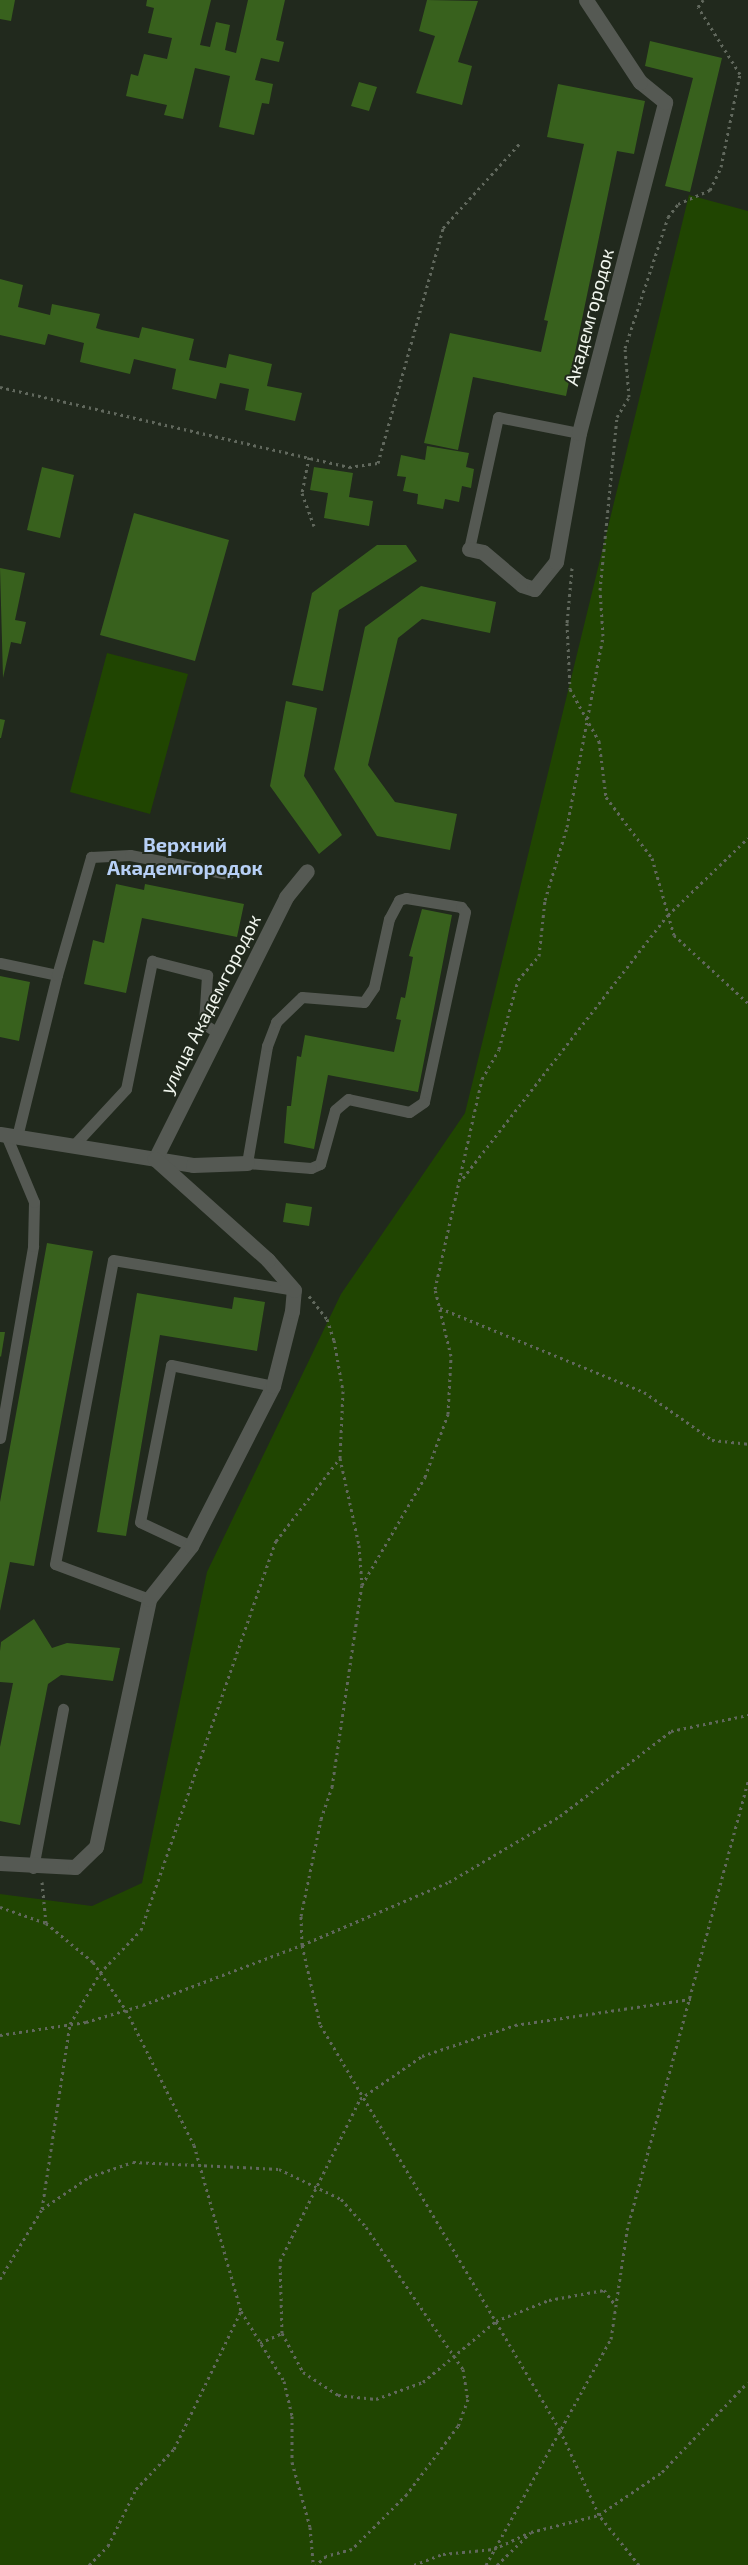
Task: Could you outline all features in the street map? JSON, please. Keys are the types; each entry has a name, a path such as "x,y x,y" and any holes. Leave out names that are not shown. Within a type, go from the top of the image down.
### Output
{"street":[{"name":"Академгородок","path":"469,549 483,552 522,585 534,589 548,574 561,545 579,433 665,102 640,82 586,0"},
{"name":"улица Академгородок","path":"155,1159 286,898 306,871"},
{"path":"8,1135 194,1165 247,1163"},
{"path":"0,1862 28,1867 75,1868 96,1847 149,1599 191,1546 273,1386 294,1290 268,1260 155,1159"}],"lane":[{"path":"469,549 498,417 579,433"},
{"path":"0,1438 33,1246 34,1202 8,1135 91,857 130,855 228,874"},
{"path":"399,900 461,907 465,912 424,1102 409,1112 348,1099 335,1110 320,1164 311,1168 247,1163 267,1046 286,1010 302,997 364,1002 374,987 389,919 399,900"},
{"path":"73,1146 126,1089 152,961 207,975 204,1024 218,1033"},
{"path":"0,963 57,975"},
{"path":"149,1599 55,1564 113,1260 294,1290"},
{"path":"191,1546 140,1522 171,1365 273,1386"},
{"path":"28,1867 62,1709"}],"path":[{"path":"362,1585 425,1477 448,1414 451,1356 435,1289 461,1180 482,1079 499,1049 509,999 518,980 539,956 545,900 567,827 603,636 600,590 617,417 629,397 625,348 668,217 678,204 710,190 721,167 740,74 698,7 703,0"},
{"path":"0,387 349,467 378,464 443,228 520,143"},
{"path":"308,457 302,493 314,526"},
{"path":"573,556 567,623 570,689 600,741 606,797 652,858 674,935 748,1003"},
{"path":"461,1180 584,1018 668,915 748,838"},
{"path":"294,1290 310,1297 327,1319 334,1340 343,1391 340,1458 359,1545 362,1585 332,1787 321,1819 301,1916 302,1945 320,2024 360,2099 496,2321 560,2430 599,2515 639,2565"},
{"path":"440,1307 644,1392 712,1440 748,1444"},
{"path":"0,2279 42,2209 70,2024 100,1973 141,1930 276,1541 340,1458"},
{"path":"0,2035 70,2024 126,2010 302,1945 449,1882 560,1816 671,1731 748,1715"},
{"path":"486,2565 611,2339 627,2230 692,1999 748,1780"},
{"path":"28,1867 41,1878 46,1923"},
{"path":"0,1907 46,1923 100,1973 126,2010 202,2167 241,2311 284,2381 292,2416 292,2462 310,2527 314,2565"},
{"path":"616,2306 604,2290 549,2300 496,2321 423,2382 376,2399 338,2395 303,2372 282,2333 280,2261 360,2099 422,2056 515,2025 692,1999"},
{"path":"42,2209 89,2176 133,2162 279,2170 317,2184 341,2199 366,2227 464,2369 468,2400 458,2426 406,2494 352,2548 326,2556 314,2565"},
{"path":"89,2565 108,2546 136,2489 174,2449 241,2311"},
{"path":"260,2343 282,2333"},
{"path":"414,2565 443,2554 494,2549 531,2532 599,2515 662,2472 748,2382"},
{"path":"497,2565 531,2532"}],"green space":[{"path":"689,195 748,211 748,2565 0,2565 0,1894 92,1906 142,1883 207,1572 341,1294 465,1113"},
{"path":"107,653 188,674 150,814 70,792"}],"building":[{"path":"0,0 15,0 11,21 0,19"},
{"path":"147,0 211,0 200,45 210,47 216,22 230,25 225,50 236,53 248,0 285,0 276,40 284,42 279,62 261,58 255,80 273,84 269,104 262,103 254,135 219,127 230,76 195,68 183,119 164,115 167,105 126,96 131,74 138,76 144,54 167,59 172,38 148,33 154,8 146,6"},
{"path":"427,0 478,1 458,62 472,66 462,105 416,93 435,36 419,31"},
{"path":"650,41 722,58 690,192 665,186 693,78 645,66"},
{"path":"359,82 377,87 369,111 351,106"},
{"path":"558,84 645,101 634,154 617,151 566,396 473,377 458,450 424,443 450,333 541,352 548,321 544,320 584,144 547,137"},
{"path":"0,279 23,285 18,307 50,315 52,304 100,314 96,328 102,330 139,338 142,327 194,339 189,360 226,368 229,354 272,364 267,386 302,393 295,421 245,410 249,389 220,383 216,399 172,389 176,369 134,359 130,374 80,362 84,343 48,334 45,345 0,335"},
{"path":"427,446 469,453 466,467 474,469 471,488 462,486 459,502 445,499 443,509 417,504 418,494 403,491 406,477 397,476 401,455 425,460"},
{"path":"42,467 74,475 60,538 27,530"},
{"path":"314,467 353,473 349,497 373,501 369,526 324,518 328,493 310,490"},
{"path":"134,513 229,540 195,661 100,635"},
{"path":"377,545 406,545 417,561 339,610 323,691 292,685 312,593"},
{"path":"0,568 25,573 15,620 26,622 21,644 11,642 3,678"},
{"path":"421,586 496,602 490,633 422,619 398,638 368,765 395,802 457,814 450,850 377,836 334,769 365,627"},
{"path":"286,701 317,708 304,776 342,835 319,854 270,786"},
{"path":"0,719 5,720 1,738 0,738"},
{"path":"116,884 144,890 145,884 244,904 237,937 142,918 126,993 84,984 93,940 104,943"},
{"path":"422,909 452,915 418,1092 328,1075 314,1149 284,1143 287,1106 291,1106 297,1056 301,1057 305,1035 394,1052 401,1020 396,1019 401,997 405,998 413,957 409,956"},
{"path":"0,976 30,982 19,1041 0,1037"},
{"path":"286,1203 312,1207 309,1226 283,1222"},
{"path":"47,1243 93,1251 34,1566 10,1562 0,1611 0,1502"},
{"path":"137,1293 232,1309 234,1297 265,1302 257,1351 160,1335 126,1536 97,1532"},
{"path":"0,1332 5,1332 1,1357 0,1356"},
{"path":"34,1619 52,1648 67,1643 120,1648 113,1681 61,1675 48,1684 20,1825 0,1821 0,1747 13,1683 0,1682 0,1651 1,1642"}],"district":[{"name":"Верхний Академгородок","path":"185,856"}]}
